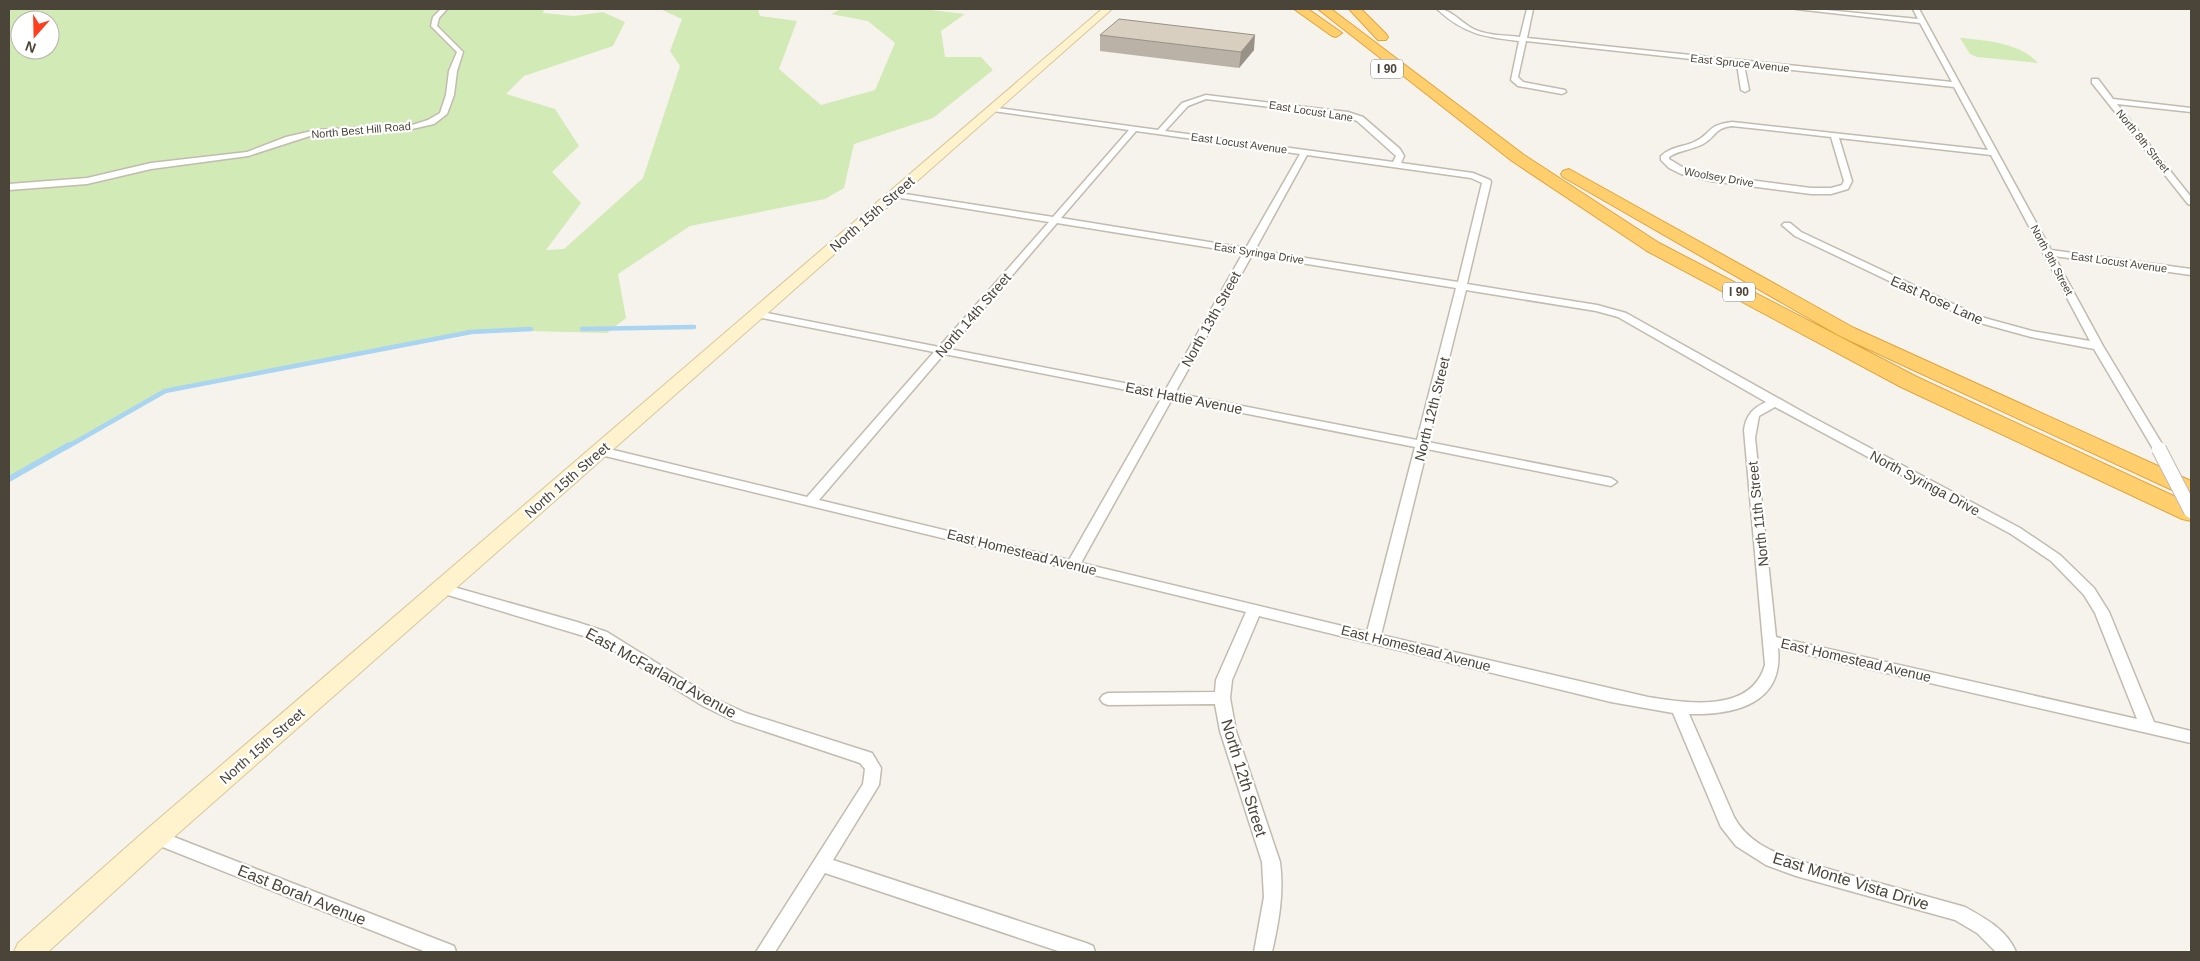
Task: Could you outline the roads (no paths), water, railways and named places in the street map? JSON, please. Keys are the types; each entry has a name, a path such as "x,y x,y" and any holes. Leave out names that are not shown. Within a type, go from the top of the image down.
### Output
{"highway":[{"name":"I 90","path":"1300,9 1400,78 1475,126"},
{"name":"I 90","path":"1324,9 1475,126 1550,180 1653,247 1909,382 2191,512"},
{"name":"I 90","path":"1345,9 1485,115 1579,180 1847,332 2191,490"},
{"path":"1356,9 1382,37"}],"main road":[{"name":"North 15th Street","path":"28,952 156,837 1107,9"}],"street":[{"name":"North Best Hill Road","path":"9,187 87,180 151,166 248,154 289,139 316,132 412,126 431,122 443,114 445,104 450,96 453,71 460,52 453,41 440,34 434,26 436,17 444,9"},
{"path":"1440,9 1470,30 1484,35 1523,40"},
{"path":"1530,9 1514,78 1521,84 1562,92"},
{"path":"1799,9 1922,21"},
{"name":"North 9th Street","path":"1916,9 2098,346 2159,449 2191,512"},
{"name":"East Spruce Avenue","path":"1523,40 1957,85"},
{"path":"1740,63 1745,90"},
{"name":"North 8th Street","path":"2094,81 2188,194 2191,202"},
{"name":"East Locust Lane","path":"1160,132 1184,103 1197,98 1216,97 1352,116 1365,123 1397,150 1400,156 1396,165"},
{"path":"2110,101 2191,110"},
{"name":"East Locust Avenue","path":"993,109 1473,176 1485,180"},
{"name":"Woolsey Drive","path":"1834,135 1848,181 1845,187 1831,191 1810,191 1695,175 1672,166 1665,160 1666,156 1671,152 1700,142 1713,128 1724,124 1745,124 1994,153"},
{"name":"North 14th Street","path":"811,501 1135,128"},
{"name":"North 13th Street","path":"1073,565 1305,152"},
{"name":"North 12th Street","path":"1373,637 1488,183 1485,180"},
{"name":"East Syringa Drive","path":"895,194 1597,308 1622,315"},
{"name":"East Rose Lane","path":"1787,225 1798,234 1977,319 2031,334 2098,346"},
{"name":"East Locust Avenue","path":"2048,252 2191,272"},
{"name":"East Hattie Avenue","path":"757,314 1611,482"},
{"name":"North Syringa Drive","path":"1622,315 1776,402 2038,545 2075,575 2093,596 2102,612 2148,727"},
{"name":"North 11th Street","path":"1771,641 1750,438 1750,422 1753,415 1763,407 1776,402"},
{"name":"East Homestead Avenue","path":"600,451 1255,608 1611,696 1679,708 1720,708 1734,705 1761,688 1767,681 1772,665 1771,641 2191,737"},
{"name":"East McFarland Avenue","path":"443,588 577,626 602,636 708,702 740,717 866,758 873,768 871,784 821,864"},
{"name":"North 12th Street","path":"1255,608 1224,680 1222,698 1228,731 1271,862 1275,884 1274,907 1263,952"},
{"path":"1108,699 1222,698"},
{"name":"East Monte Vista Drive","path":"1679,708 1714,793 1730,826 1736,835 1750,848 1777,862 1796,868 1959,913 1984,927 1999,941 2007,952"},
{"name":"East Borah Avenue","path":"156,837 447,952"},
{"path":"764,952 821,864 1086,952"}],"waterway":[{"path":"582,329 694,327"},
{"path":"67,447 165,391 471,332 531,329"},
{"path":"9,479 69,445"}]}
